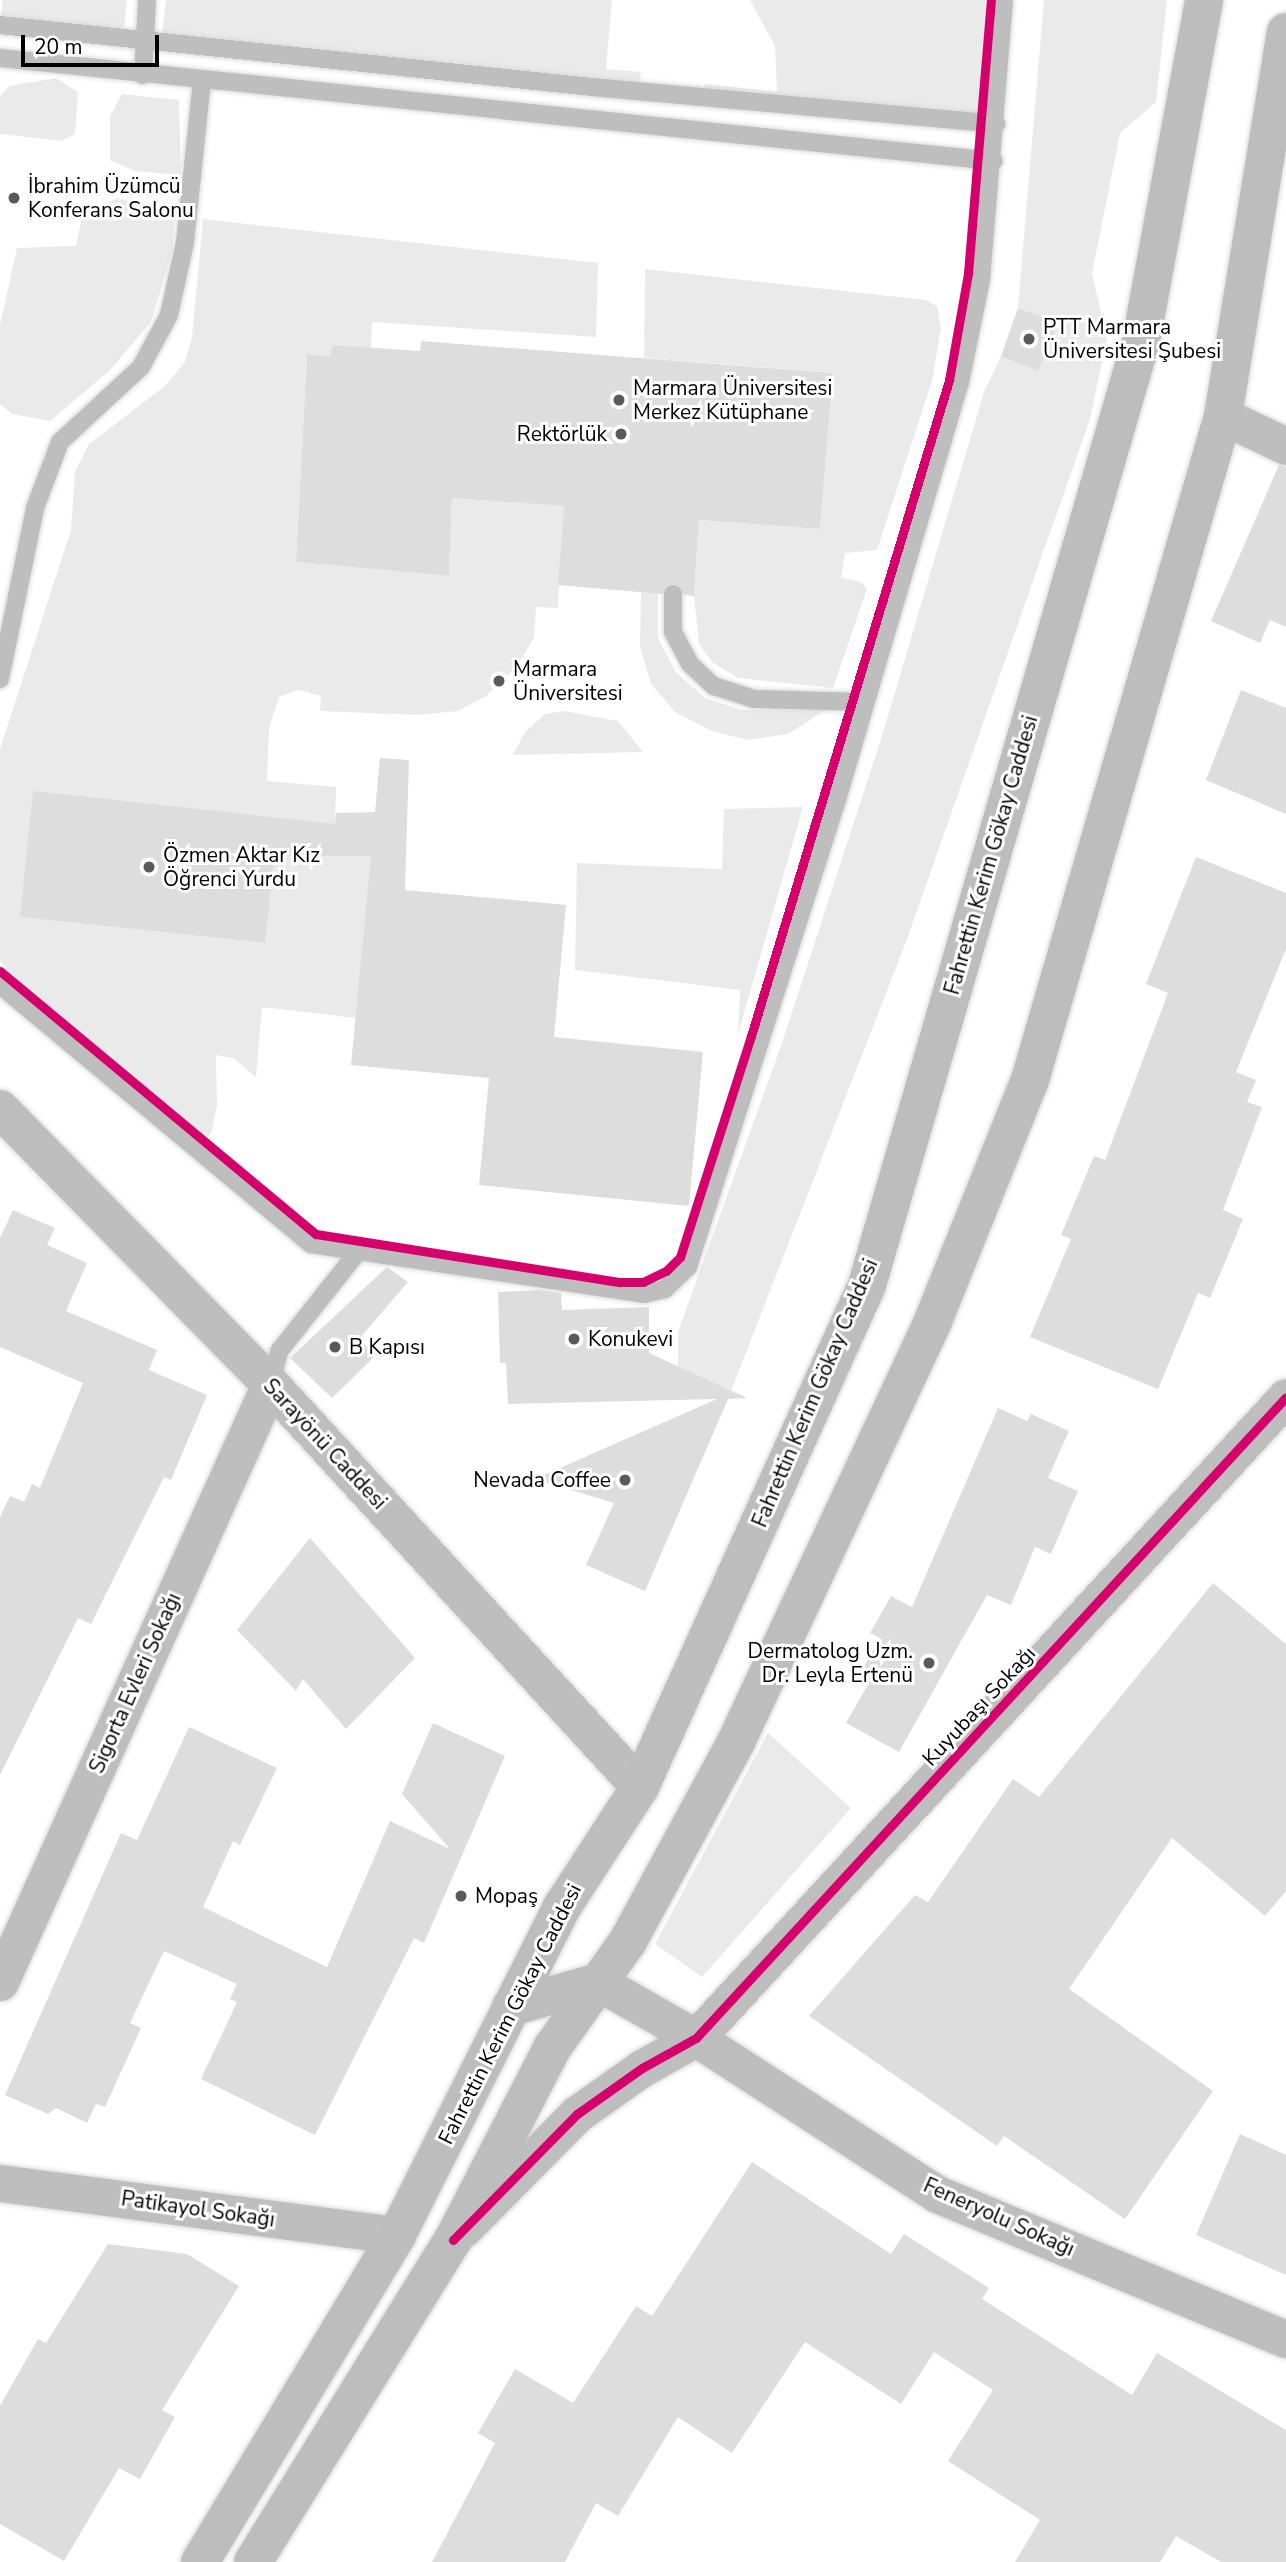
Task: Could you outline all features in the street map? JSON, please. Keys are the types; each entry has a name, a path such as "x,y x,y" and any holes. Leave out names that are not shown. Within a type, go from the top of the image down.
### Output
{"main road":[{"name":"Fahrettin Kerim Gökay Caddesi","path":"200,2562 397,2235 562,1907 639,1787 867,1285 1142,341 1204,0"},
{"path":"253,2562 453,2240 552,2048 628,1941 736,1742 933,1321 1025,1092 1223,416 1286,33"},
{"path":"511,2007 598,1982"}],"street":[{"path":"1223,416 1286,446"},
{"name":"Sarayönü Caddesi","path":"0,1109 270,1384 639,1787"},
{"name":"Sigorta Evleri Sokağı","path":"0,1982 270,1384"},
{"name":"Kuyubaşı Sokağı","path":"453,2240 577,2115 642,2068 696,2038 1286,1397"},
{"name":"Feneryolu Sokağı","path":"598,1982 696,2038 937,2194 1286,2339"},
{"name":"Patikayol Sokağı","path":"0,2183 397,2235"}],"lane":[{"path":"143,75 147,0"},
{"path":"0,985 311,1244 645,1294 665,1289 688,1267 865,702 960,383 981,280 994,161 1004,0"},
{"path":"1196,40 1197,0"},
{"path":"0,25 996,124"},
{"path":"0,58 143,75 994,161"},
{"path":"0,679 35,508 60,442 141,367 169,315 185,242 202,80"},
{"path":"673,594 673,632 690,664 714,686 754,699 865,702"},
{"path":"270,1384 280,1350 357,1253"}],"shaded area":[{"path":"3,0 127,0 123,38 0,22"},
{"path":"166,0 612,0 606,69 641,72 638,91 161,42"},
{"path":"750,0 991,0 983,123 700,97 705,84 777,92 775,46"},
{"path":"1044,0 1167,0 1156,102 1120,133 1092,273 1107,339 1090,419 906,942 731,1391 678,1367 678,1332 782,1043 882,736 984,392 1001,356 1057,322 1018,308"},
{"path":"56,78 78,92 75,134 62,141 0,134 0,96 9,86"},
{"path":"122,94 179,100 181,175 135,171 110,160 110,116"},
{"path":"119,198 174,216 173,248 151,322 109,371 50,421 12,414 0,404 0,325 17,248 76,246 83,212"},
{"path":"203,219 598,263 596,337 372,322 371,348 332,345 330,356 307,354 296,562 449,576 452,498 564,506 558,608 536,607 534,638 517,666 486,696 458,711 417,715 320,711 321,696 298,690 279,697 269,728 267,781 336,787 334,856 372,856 356,1018 262,1007 256,1077 233,1058 216,1055 217,1106 211,1133 204,1141 34,999 0,961 0,749 71,530 75,472 89,444 165,386 185,362 192,337","holes":["279,818 265,943 21,917"]},
{"path":"645,269 925,300 937,306 941,328 932,381 877,550 845,553 841,578 861,582 867,589 833,688 738,678 712,662 699,644 694,596 699,520 820,529 833,373 644,358"},
{"path":"641,592 658,593 658,638 676,672 705,698 742,710 825,710 788,734 748,740 712,731 675,712 651,684 640,647"},
{"path":"564,711 618,721 643,752 513,755 525,732 545,714"},
{"path":"803,807 738,1034 740,990 575,970 577,863 722,869 724,809"},
{"path":"768,1733 851,1808 702,1977 655,1944"}],"building":[{"name":"PTT Marmara Üniversitesi Şubesi","path":"1018,308 1058,322 1038,371 1001,356"},
{"name":"Rektörlük","path":"421,341 833,373 820,529 699,520 694,596 684,595 674,583 662,594 558,585 564,506 452,498 449,576 296,562 307,354 330,356 332,345 420,351"},
{"path":"1279,465 1286,467 1286,627 1270,620 1260,643 1211,621"},
{"path":"1241,690 1286,708 1286,814 1206,780"},
{"path":"380,758 409,760 405,890 566,905 554,1037 703,1052 689,1206 479,1185 489,1078 351,1065 371,856 275,856 265,943 20,917 33,791 335,824 336,813 375,812"},
{"path":"1196,857 1286,893 1286,949 1236,1072 1256,1080 1247,1102 1262,1107 1223,1210 1243,1219 1210,1298 1198,1293 1158,1389 1030,1337 1071,1239 1061,1235 1094,1156 1105,1160 1168,993 1146,984"},
{"path":"13,1210 55,1228 47,1245 87,1263 66,1311 157,1350 149,1370 207,1395 171,1480 164,1477 91,1624 78,1618 0,1775 0,1517 10,1496 24,1502 32,1484 40,1488 83,1383 0,1347 0,1238"},
{"name":"B Kapısı","path":"387,1267 408,1282 359,1339 376,1355 332,1398 290,1358"},
{"path":"541,1290 561,1293 562,1310 649,1307 649,1353 747,1398 728,1399 645,1591 586,1565 614,1503 535,1479 717,1399 508,1404 506,1363 500,1363 498,1292"},
{"path":"998,1408 1027,1421 1031,1414 1069,1431 1048,1478 1078,1491 1051,1554 1035,1547 1011,1605 987,1595 899,1752 846,1723 870,1681 859,1675 880,1638 870,1633 891,1596 912,1607"},
{"path":"310,1538 415,1658 346,1729 303,1679 296,1691 237,1630"},
{"path":"1213,1583 1286,1644 1286,1891 1265,1916 1172,1838 1069,1989 1213,2091 1125,2219 1004,2136 997,2146 809,2016 915,1895 928,1902 1013,1779 1039,1797"},
{"path":"433,1723 505,1756 424,1943 414,1938 315,2135 201,2079 237,2002 230,1999 237,1984 164,1951 130,2023 141,2028 105,2107 96,2104 87,2123 56,2108 48,2114 5,2095 121,1833 137,1840 189,1727 277,1768 240,1845 233,1841 203,1907 327,1967 390,1821 450,1849 402,1794"},
{"path":"1240,2134 1286,2155 1286,2275 1196,2235"},
{"path":"752,2162 891,2254 904,2234 989,2288 982,2299 1132,2395 1157,2353 1286,2430 1286,2562 1221,2562 1176,2536 1160,2562 1015,2562 1040,2520 948,2461 993,2390 934,2352 901,2404 805,2342 732,2453 678,2417 618,2516 596,2503 565,2562 432,2562 495,2443 478,2433 515,2369 573,2403 636,2306 652,2316"},
{"path":"108,2244 187,2254 239,2286 162,2410 175,2417 140,2479 119,2468 64,2561 0,2524 0,2406 38,2339 46,2343"}],"cycle path":[{"path":"0,971 316,1234 620,1282 643,1282 666,1271 680,1257 751,1036 949,380 968,273 991,0"},
{"path":"453,2240 577,2114 642,2068 696,2038 1286,1397"}],"place":[{"name":"İbrahim Üzümcü Konferans Salonu","path":"14,198"},
{"name":"PTT Marmara Üniversitesi Şubesi","path":"1029,339"},
{"name":"Marmara Üniversitesi Merkez Kütüphane","path":"619,400"},
{"name":"Rektörlük","path":"621,434"},
{"name":"Marmara Üniversitesi","path":"499,681"},
{"name":"Özmen Aktar Kız Öğrenci Yurdu","path":"149,867"},
{"name":"Konukevi","path":"574,1339"},
{"name":"B Kapısı","path":"335,1347"},
{"name":"Nevada Coffee","path":"625,1480"},
{"name":"Dermatolog Uzm. Dr. Leyla Ertenü","path":"929,1663"},
{"name":"Mopaş","path":"461,1896"}]}
